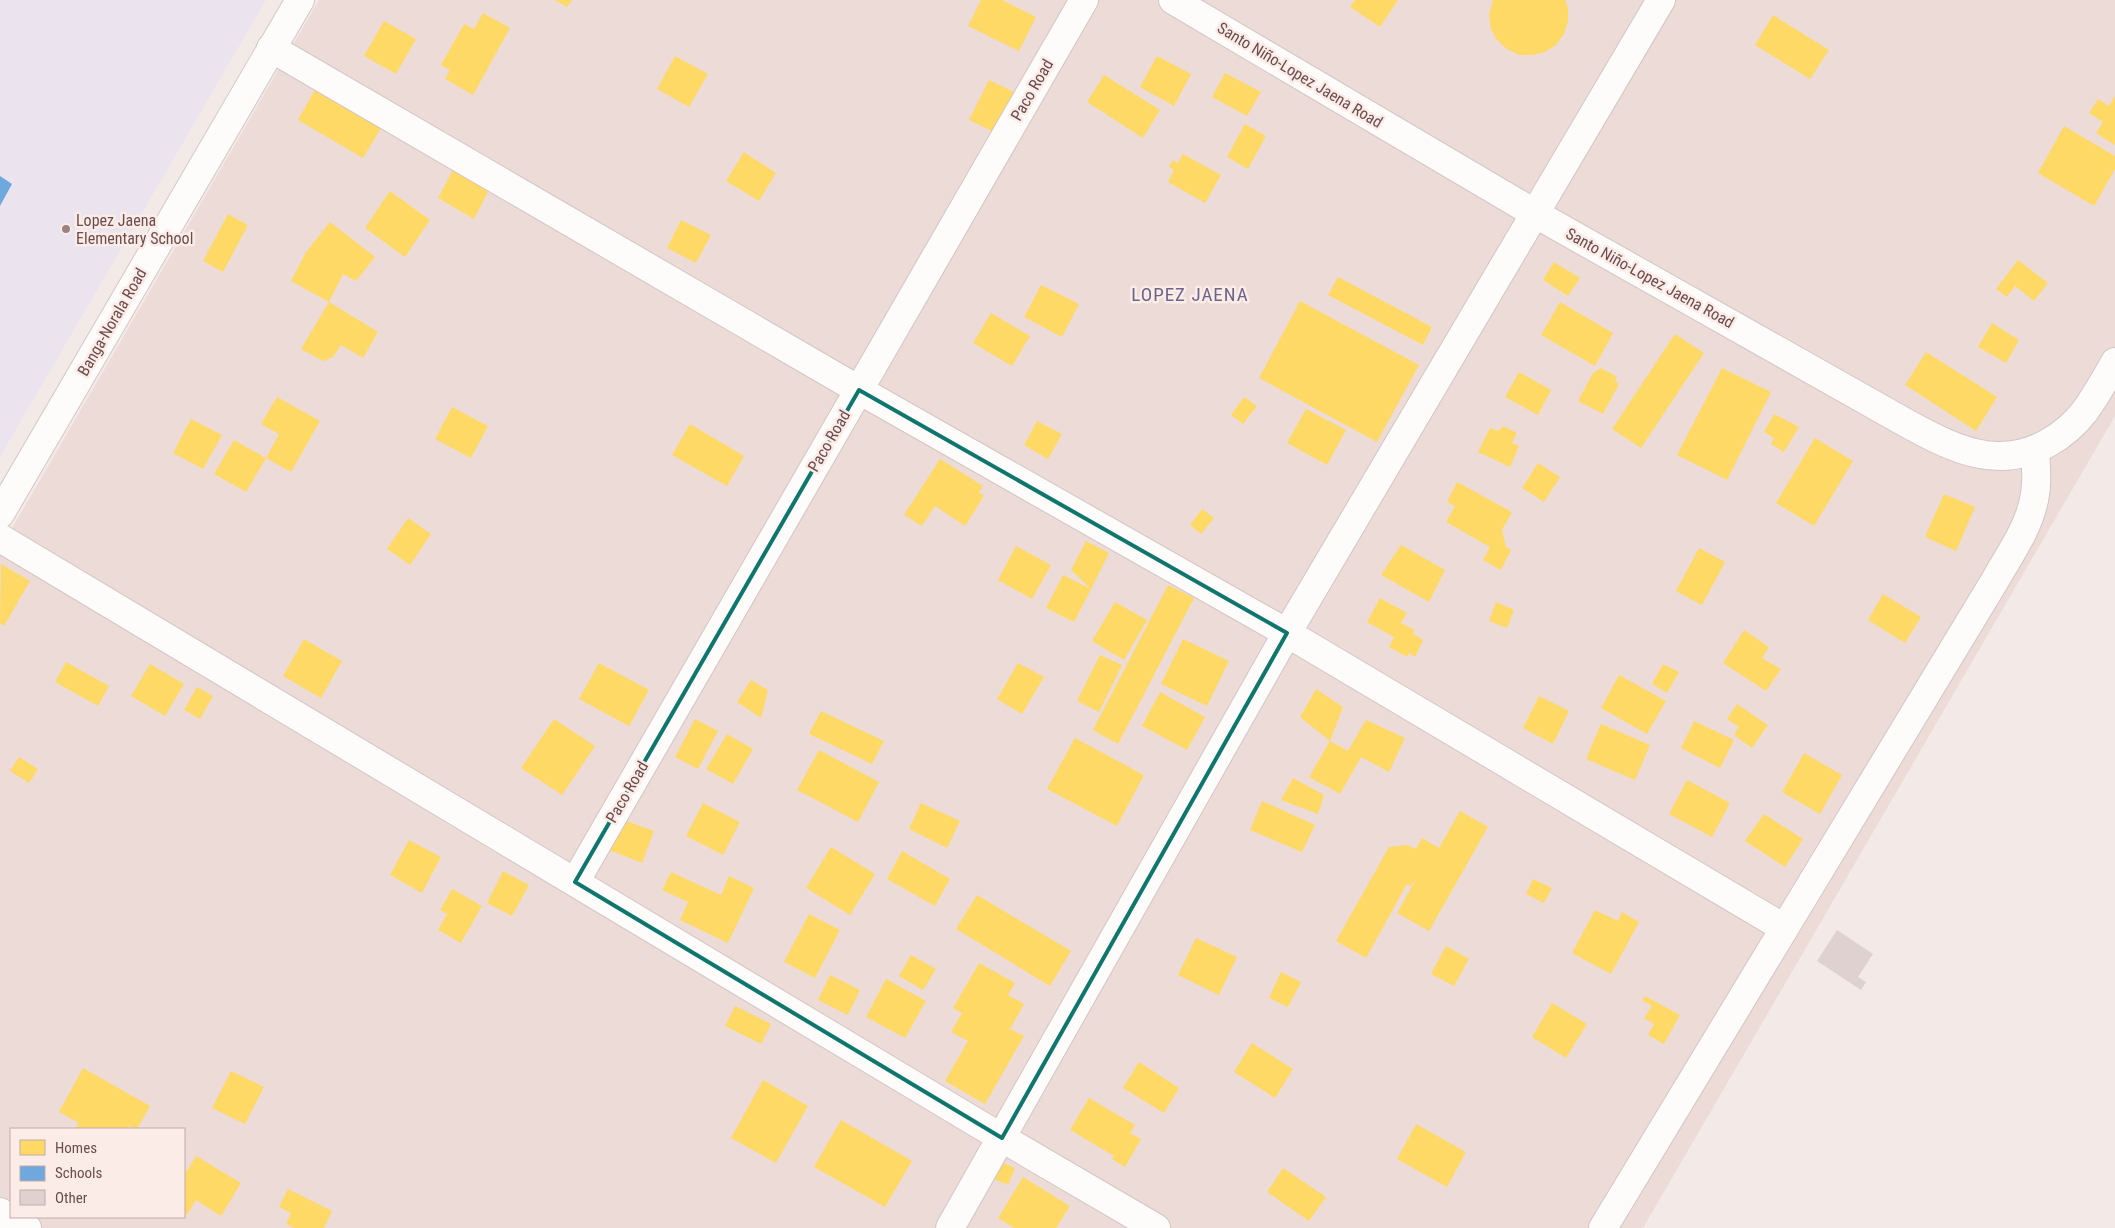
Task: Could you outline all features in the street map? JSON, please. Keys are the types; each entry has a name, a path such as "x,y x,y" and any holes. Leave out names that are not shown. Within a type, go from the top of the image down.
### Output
{"street":[{"name":"Banga-Norala Road","path":"0,514 300,0"},
{"name":"Paco Road","path":"575,882 1084,0"},
{"name":"Santo Niño-Lopez Jaena Road","path":"1173,0 1534,213 1934,438 1961,449 1989,456 2016,456 2035,450 2062,435 2085,411 2115,362"},
{"path":"950,1228 1287,633 1661,0"},
{"path":"272,48 859,390 1287,633 1784,928"},
{"path":"1603,1228 1998,577 2020,536 2033,504 2037,478 2035,450"},
{"path":"0,538 1002,1138 1156,1228"},
{"path":"10,1218 27,1228"}],"highlighted area":[{"path":"859,390 1287,633 1002,1138 575,882"}],"shaded area":[{"name":"Lopez Jaena Elementary School","path":"0,0 266,0 0,457"},
{"path":"319,0 2115,0 2115,416 1643,1228 0,1228 0,549"}],"building: Homes":[{"path":"555,0 572,0 567,7"},
{"path":"981,0 1002,0 1036,17 1019,51 968,26"},
{"path":"1355,0 1398,0 1380,27 1350,7"},
{"path":"1493,0 1565,0 1568,8 1568,21 1564,34 1556,45 1545,52 1519,55 1507,49 1497,40 1491,29 1489,15"},
{"path":"483,13 510,28 473,95 445,79 450,70 441,65 464,24 474,29"},
{"path":"1773,15 1829,50 1810,79 1755,45"},
{"path":"384,21 416,39 396,74 364,56"},
{"path":"675,56 708,74 689,107 657,89"},
{"path":"1157,56 1191,74 1174,106 1140,87"},
{"path":"1225,73 1261,92 1247,116 1212,97"},
{"path":"1104,75 1160,110 1143,138 1087,102"},
{"path":"989,80 1014,92 994,132 969,120"},
{"path":"318,84 384,123 363,158 298,120"},
{"path":"2115,96 2115,145 2096,133 2103,122 2089,113 2098,99 2109,106"},
{"path":"1245,124 1266,136 1248,169 1227,157"},
{"path":"2064,126 2115,156 2115,169 2094,206 2038,173"},
{"path":"744,152 776,173 759,201 726,181"},
{"path":"1183,154 1221,175 1205,203 1168,182 1174,170 1169,167 1173,160 1178,163"},
{"path":"454,168 490,188 474,219 438,198"},
{"path":"390,191 430,220 405,257 365,228"},
{"path":"228,214 248,225 223,272 203,261"},
{"path":"681,220 711,235 696,263 667,248"},
{"path":"330,222 375,257 356,281 343,274 329,302 291,281 306,252"},
{"path":"2018,260 2048,283 2034,301 2015,286 2007,297 1996,289"},
{"path":"1554,262 1580,278 1568,296 1543,280"},
{"path":"1338,277 1432,327 1423,345 1328,295"},
{"path":"1041,285 1079,304 1062,337 1024,317"},
{"path":"1300,301 1419,365 1377,442 1259,378"},
{"path":"329,302 378,332 363,358 341,345 333,357 323,361 301,349"},
{"path":"1560,302 1613,333 1595,366 1541,335"},
{"path":"991,313 1030,336 1012,366 973,343"},
{"path":"1992,323 2019,340 2006,363 1978,347"},
{"path":"1675,334 1704,353 1641,448 1612,429"},
{"path":"1926,352 1997,397 1976,431 1905,385"},
{"path":"1601,368 1617,377 1615,381 1619,384 1603,414 1578,401 1593,373"},
{"path":"1722,368 1771,392 1727,480 1677,455"},
{"path":"1519,372 1551,390 1538,415 1505,397"},
{"path":"277,397 320,421 291,472 266,458 279,434 261,424"},
{"path":"1244,397 1257,406 1243,424 1231,415"},
{"path":"452,407 488,426 471,458 435,439"},
{"path":"1306,409 1346,430 1327,465 1287,443"},
{"path":"1774,414 1799,427 1784,452 1771,444 1774,438 1764,432"},
{"path":"191,419 222,435 203,469 173,453"},
{"path":"1037,421 1062,434 1048,459 1024,445"},
{"path":"690,424 744,456 727,486 672,455"},
{"path":"1503,426 1517,433 1512,443 1519,446 1510,467 1478,452 1490,428 1498,431"},
{"path":"1815,438 1853,461 1814,526 1776,503"},
{"path":"234,440 266,458 246,492 214,474"},
{"path":"940,459 983,486 979,492 984,496 965,526 935,506 922,526 904,515"},
{"path":"1538,463 1560,477 1544,502 1522,488"},
{"path":"1457,482 1512,512 1502,530 1506,547 1511,550 1501,570 1483,560 1490,547 1446,522 1455,506 1447,502"},
{"path":"1944,494 1975,507 1956,551 1925,537"},
{"path":"1202,509 1214,518 1201,534 1190,525"},
{"path":"408,518 431,534 410,565 387,549"},
{"path":"1086,541 1109,553 1091,589 1071,570"},
{"path":"1401,545 1445,570 1429,602 1381,575"},
{"path":"1016,546 1051,565 1032,599 998,580"},
{"path":"1699,548 1725,562 1702,605 1676,591"},
{"path":"1,564 30,581 4,626 0,623"},
{"path":"1063,575 1091,589 1074,622 1046,608"},
{"path":"1168,585 1194,598 1118,744 1093,730"},
{"path":"1883,594 1921,617 1905,643 1868,620"},
{"path":"1380,598 1407,613 1401,623 1415,630 1413,634 1423,640 1415,657 1409,653 1407,657 1389,647 1394,637 1367,622"},
{"path":"1115,602 1147,620 1124,660 1092,641"},
{"path":"1496,602 1514,610 1507,628 1489,621"},
{"path":"1744,630 1769,647 1762,658 1781,669 1766,691 1723,663"},
{"path":"304,639 342,661 321,698 283,676"},
{"path":"1183,639 1229,661 1207,706 1161,684"},
{"path":"1100,655 1122,665 1099,712 1077,701"},
{"path":"66,662 109,686 98,706 55,682"},
{"path":"599,663 649,690 629,726 579,699"},
{"path":"1018,663 1044,677 1022,714 997,699"},
{"path":"150,664 184,684 165,716 131,696"},
{"path":"1663,664 1679,672 1667,693 1652,684"},
{"path":"1619,675 1666,701 1647,734 1601,708"},
{"path":"751,680 768,690 761,718 737,702"},
{"path":"197,687 213,696 200,719 184,710"},
{"path":"1316,689 1343,707 1330,741 1300,717"},
{"path":"1160,692 1205,717 1187,750 1142,726"},
{"path":"1539,696 1569,711 1553,744 1523,728"},
{"path":"1737,704 1768,725 1752,748 1734,735 1739,727 1727,719"},
{"path":"821,711 884,741 872,764 809,734"},
{"path":"554,719 595,746 562,795 521,768"},
{"path":"695,719 718,731 698,769 675,757"},
{"path":"1366,720 1405,738 1389,772 1361,757 1340,794 1309,777 1330,741 1348,751"},
{"path":"1694,721 1734,740 1720,768 1681,748"},
{"path":"1601,724 1650,745 1635,780 1586,759"},
{"path":"727,734 753,749 733,784 706,769"},
{"path":"1075,738 1144,775 1117,826 1047,789"},
{"path":"819,750 879,782 858,822 797,790"},
{"path":"1804,753 1842,775 1820,814 1782,792"},
{"path":"19,757 38,769 29,783 10,771"},
{"path":"1293,778 1324,795 1318,814 1281,800"},
{"path":"1687,780 1730,803 1712,837 1669,814"},
{"path":"1262,801 1315,825 1302,852 1250,830"},
{"path":"703,803 740,822 723,855 686,836"},
{"path":"921,803 960,821 947,848 909,829"},
{"path":"1460,811 1488,827 1429,931 1397,913 1414,881 1411,886 1407,884 1366,958 1336,941 1389,847 1407,845 1416,849 1422,838 1439,848"},
{"path":"1764,814 1803,839 1785,867 1745,841"},
{"path":"621,819 654,831 642,863 609,850"},
{"path":"409,840 441,857 422,893 390,875"},
{"path":"831,847 875,874 850,915 806,888"},
{"path":"902,851 950,879 935,906 887,879"},
{"path":"503,871 529,885 512,916 487,903"},
{"path":"671,872 721,895 729,876 754,888 728,943 680,920 688,902 662,890"},
{"path":"1533,879 1552,888 1544,903 1526,894"},
{"path":"452,889 482,906 461,943 438,930 447,914 440,910"},
{"path":"977,895 1071,951 1050,986 956,929"},
{"path":"1595,910 1618,921 1622,912 1639,922 1611,974 1572,953"},
{"path":"809,914 840,930 815,978 784,962"},
{"path":"1196,938 1237,957 1219,995 1178,975"},
{"path":"1446,946 1469,959 1454,986 1431,974"},
{"path":"911,955 936,969 923,990 899,976"},
{"path":"979,963 1015,983 1008,995 1024,1004 1010,1029 1024,1036 985,1104 945,1081 968,1041 951,1032 962,1013 953,1008"},
{"path":"1281,972 1301,982 1288,1007 1269,998"},
{"path":"830,975 860,990 848,1015 818,1000"},
{"path":"886,979 926,1001 905,1038 866,1017"},
{"path":"1645,996 1680,1015 1664,1044 1648,1035 1654,1024 1644,1018 1652,1006 1642,1000"},
{"path":"1552,1003 1587,1024 1566,1058 1532,1037"},
{"path":"735,1006 771,1024 761,1044 725,1026"},
{"path":"1252,1043 1293,1069 1275,1098 1234,1072"},
{"path":"1139,1062 1179,1088 1164,1113 1123,1088"},
{"path":"83,1068 150,1106 138,1128 129,1126 128,1128 76,1128 79,1123 59,1112"},
{"path":"231,1071 264,1087 245,1124 212,1108"},
{"path":"763,1080 808,1106 776,1163 731,1138"},
{"path":"1089,1098 1135,1125 1130,1133 1141,1139 1125,1167 1112,1159 1114,1156 1070,1130"},
{"path":"841,1120 912,1161 885,1207 814,1167"},
{"path":"1416,1124 1466,1152 1447,1187 1397,1159"},
{"path":"196,1156 241,1183 221,1216 196,1200 187,1215 185,1214 185,1170 187,1171"},
{"path":"1001,1162 1015,1168 1008,1185 994,1179"},
{"path":"1283,1168 1326,1197 1309,1221 1267,1192"},
{"path":"1023,1177 1070,1206 1056,1228 1014,1228 998,1218"},
{"path":"288,1189 332,1211 324,1228 294,1228 286,1224 291,1213 279,1207"}],"building: Schools":[{"path":"0,176 12,184 0,206"}],"building: Other":[{"path":"1837,930 1873,954 1858,977 1866,982 1861,990 1817,961"}],"place":[{"name":"Lopez Jaena Elementary School","path":"66,229"}],"district":[{"name":"LOPEZ JAENA","path":"1190,294"}]}
